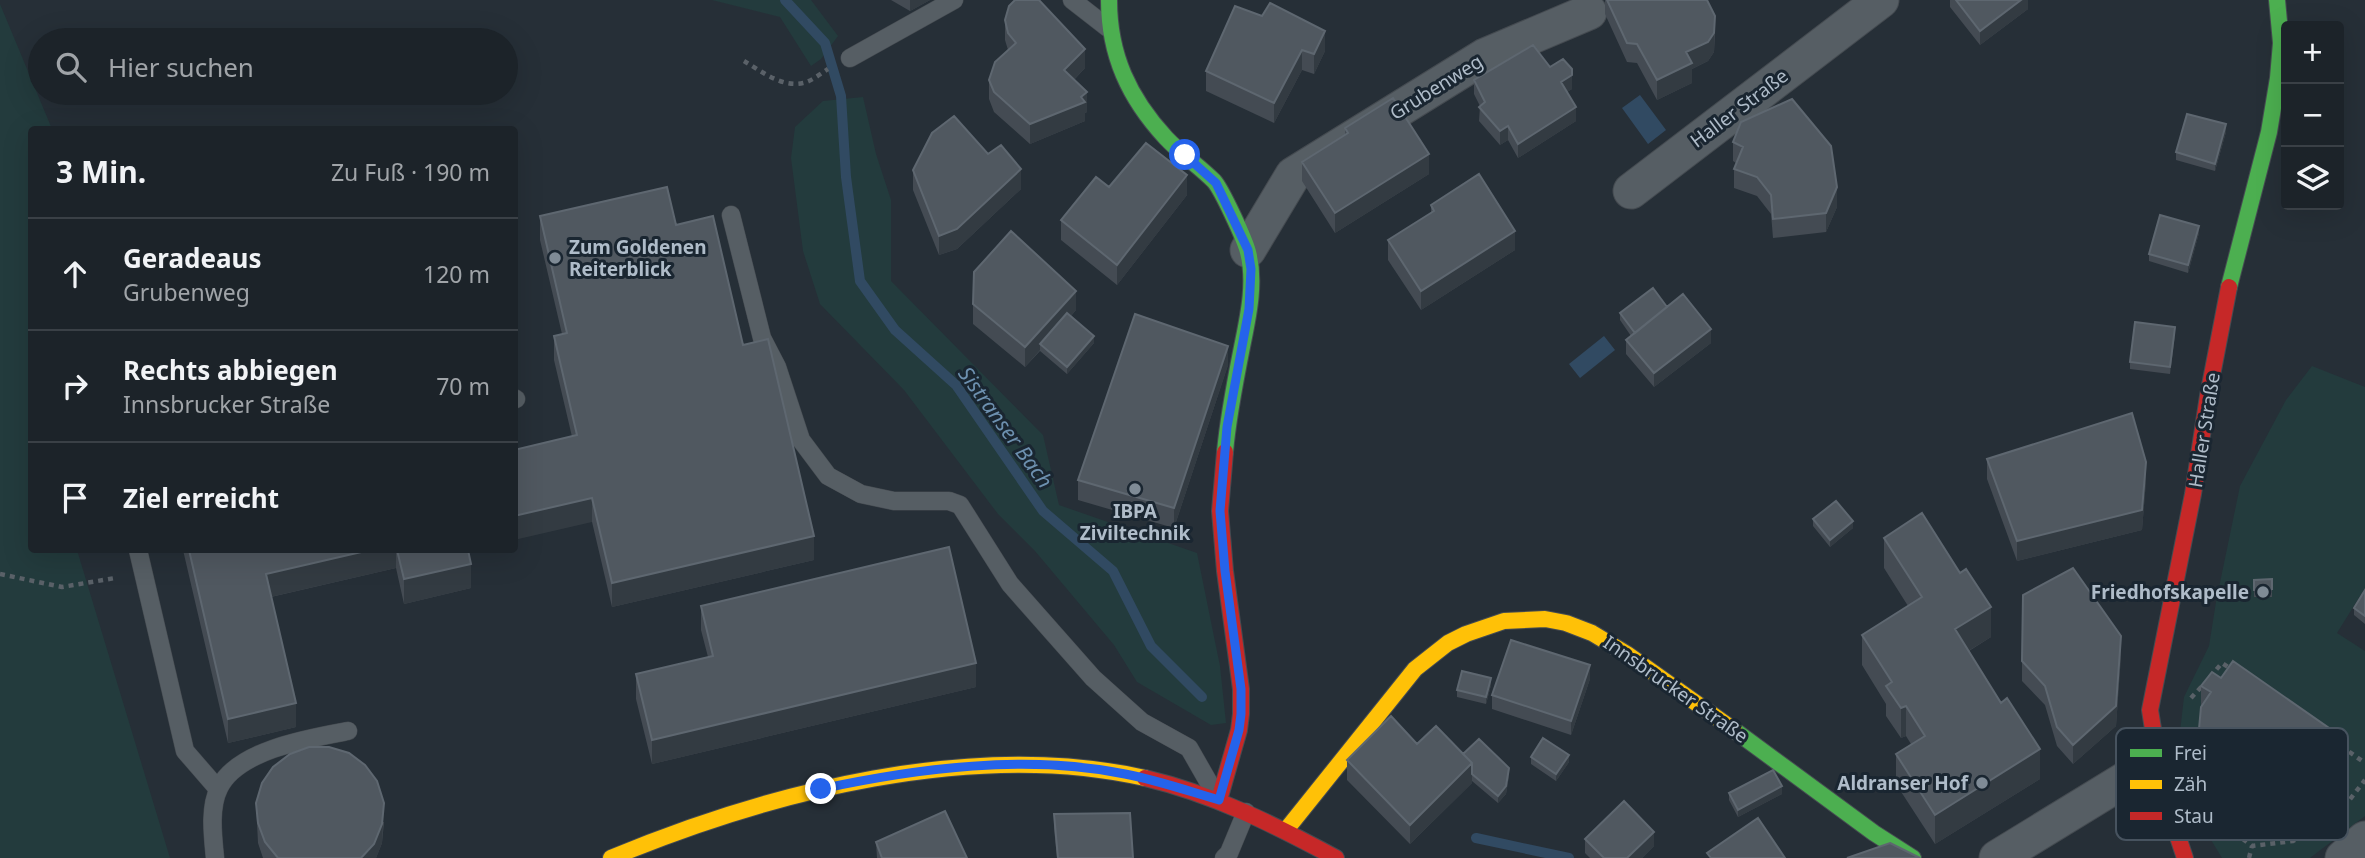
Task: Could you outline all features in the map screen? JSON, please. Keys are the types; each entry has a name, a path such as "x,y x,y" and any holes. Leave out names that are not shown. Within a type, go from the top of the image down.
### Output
{"street":[{"path":"1109,0 1114,51 1138,104 1167,139 1216,183 1248,250 1251,269 1249,309 1227,427 1220,511 1241,689 1241,714 1219,800"},
{"name":"Haller Straße","path":"1631,191 1881,0"},
{"name":"Haller Straße","path":"2153,728 2150,710 2158,661 2193,494 2227,297 2269,132 2281,43 2277,0"},
{"name":"Grubenweg","path":"1248,250 1293,175 1485,56 1589,12"},
{"name":"Innsbrucker Straße","path":"1286,830 1415,669 1437,648 1466,632 1485,626 1542,619 1576,626 1603,637 1703,707 1870,831 1913,858"},
{"path":"611,858 671,832 751,807 848,784 964,768 1057,766 1124,774 1219,800 1286,830 1336,858"},
{"path":"1997,858 2116,785"},
{"path":"2343,858 2365,839"},
{"name":"Haller Straße","path":"2179,840 2185,858"}],"lane":[{"path":"850,58 954,0"},
{"path":"1072,0 1110,29"},
{"path":"731,215 762,338 777,367 801,440 828,476 861,494 894,501 949,501 960,505 1010,584 1093,678 1142,722 1189,748 1219,800"},
{"path":"139,553 185,751 218,789"},
{"path":"215,858 212,825 218,789 237,764 317,736 348,731"},
{"path":"1224,858 1229,853 1246,812"}],"path":[{"path":"744,61 779,81 792,83 801,84 824,71"},
{"path":"0,574 62,587 144,573"},
{"path":"2190,699 2222,663 2233,670"},
{"path":"2348,751 2365,763"},
{"path":"2348,801 2365,780"},
{"path":"2244,840 2252,846 2295,840"},
{"path":"2249,858 2252,846"}],"green space":[{"path":"712,0 811,0 838,36 821,59 811,66 780,17"},
{"path":"0,4 28,71 28,105 42,105 51,126 28,126 28,553 78,553 170,858 0,858"},
{"path":"863,97 876,154 891,200 891,281 1043,435 1059,505 1197,553 1220,666 1226,723 1211,725 1137,682 1114,645 1035,551 998,514 904,390 820,304 803,251 791,158 795,127 823,101"},
{"path":"2312,366 2365,387 2365,588 2337,633 2365,651 2365,816 2348,829 2348,728 2180,728 2184,697 2209,646 2240,486 2286,400"},
{"path":"2211,840 2334,840 2310,858 2222,858"}],"water":[{"path":"1640,95 1666,130 1648,144 1622,108"},
{"path":"1604,336 1615,350 1580,378 1569,364"}],"building":[{"path":"1015,0 1039,0 1085,49 1064,70 1087,92 1081,97 1085,102 1030,124 994,92 989,80 995,62 1016,43 1008,33 1005,20 1009,6"},
{"path":"1607,0 1707,0 1715,16 1714,33 1708,42 1686,52 1692,63 1657,80 1637,44 1627,43"},
{"path":"1956,0 2021,0 1980,31"},
{"path":"1270,3 1325,31 1314,54 1302,50 1274,103 1206,71 1235,6 1262,16"},
{"path":"1533,45 1550,67 1563,59 1572,69 1572,75 1561,82 1576,107 1518,144 1508,126 1500,131 1479,107 1485,102 1474,80"},
{"path":"1393,98 1429,154 1335,213 1302,162 1348,133 1345,128"},
{"path":"1792,99 1831,146 1837,187 1826,213 1773,219 1771,195 1757,177 1734,169 1743,147 1733,142 1741,122"},
{"path":"2187,114 2226,124 2215,164 2176,152"},
{"path":"954,116 988,154 1001,145 1021,169 957,229 939,236 913,170 932,133"},
{"path":"1146,143 1187,175 1117,265 1061,220 1096,177 1109,187"},
{"path":"1479,174 1515,231 1421,291 1388,240 1434,211 1431,205"},
{"path":"667,187 676,225 713,216 743,345 768,339 814,536 612,583 592,498 518,515 518,449 577,435 554,336 567,333 540,216"},
{"path":"2160,215 2199,226 2188,265 2149,254"},
{"path":"1011,231 1076,291 1025,347 973,304 974,272"},
{"path":"1653,288 1667,307 1635,333 1620,313"},
{"path":"1683,294 1711,329 1654,373 1626,340"},
{"path":"1067,313 1094,336 1067,367 1040,344"},
{"path":"1135,314 1228,346 1174,508 1078,480"},
{"path":"2135,322 2175,327 2170,367 2130,362"},
{"path":"2132,413 2146,462 2142,510 2017,541 1987,459"},
{"path":"1836,501 1853,521 1830,540 1813,519"},
{"path":"1922,513 1960,573 1966,569 1991,607 1955,629 2001,703 2007,698 2040,749 1935,815 1896,754 1925,736 1906,706 1901,708 1886,686 1892,682 1862,635 1922,597 1884,538"},
{"path":"949,547 976,663 652,740 636,674 713,656 701,606"},
{"path":"190,553 357,553 266,574 296,703 228,719"},
{"path":"398,553 469,553 471,564 404,579"},
{"path":"2073,568 2121,636 2116,706 2073,745 2057,727 2045,686 2022,661 2023,595"},
{"path":"2272,579 2272,589 2254,590 2254,580"},
{"path":"2365,590 2365,616 2354,608"},
{"path":"1511,640 1590,665 1571,721 1492,695"},
{"path":"2233,661 2329,728 2199,728 2201,707 2211,692 2201,686 2212,672 2221,678"},
{"path":"1462,671 1491,678 1486,697 1457,690"},
{"path":"1391,716 1417,744 1436,726 1472,763 1410,825 1347,760"},
{"path":"1543,738 1569,755 1556,774 1531,757"},
{"path":"1479,739 1509,768 1506,786 1498,796 1472,774 1472,763 1463,754"},
{"path":"309,747 329,747 349,753 365,765 377,781 384,803 382,824 374,844 361,858 278,858 265,842 258,823 256,803 262,783 273,767 290,754"},
{"path":"1773,770 1782,786 1738,810 1729,793"},
{"path":"1624,801 1654,832 1627,858 1604,858 1585,839"},
{"path":"945,811 967,858 882,858 876,842"},
{"path":"1130,813 1133,858 1058,858 1054,814"},
{"path":"1758,818 1785,858 1711,858 1707,853"},
{"path":"1890,843 1920,858 1847,858"}],"waterway":[{"name":"Sistranser Bach","path":"785,0 825,43 841,96 846,177 860,281 895,330 956,385 1043,511 1113,571 1151,646 1202,697"},
{"name":"Sistranser Bach","path":"1476,838 1569,858"}],"traffic: fast":[{"path":"1109,0 1117,57 1132,91 1166,138 1214,181 1233,215 1248,252 1250,300 1225,452"},
{"path":"2229,287 2269,132 2281,43 2277,0"},
{"path":"1734,730 1874,833 1913,858"}],"traffic: slow":[{"path":"1286,830 1415,669 1448,643 1504,621 1545,619 1566,623 1592,633 1627,654 1734,730"},
{"path":"611,858 737,812 804,793 873,779 943,769 1012,765 1079,768 1145,778"}],"traffic: jam":[{"path":"2153,728 2150,710 2193,494 2229,287"},
{"path":"1219,800 1241,714 1241,689 1220,511 1225,452"},
{"path":"1145,778 1195,793 1243,812 1336,858"},
{"path":"2179,840 2185,858"}],"place":[{"name":"Zum Goldenen Reiterblick","path":"555,258"},
{"name":"IBPA Ziviltechnik","path":"1135,489"},
{"name":"Friedhofskapelle","path":"2263,592"},
{"name":"Aldranser Hof","path":"1982,783"}],"route":[{"path":"821,789 964,768 1057,766 1124,774 1219,800 1241,714 1241,689 1220,511 1227,427 1249,309 1251,269 1248,250 1216,183 1185,155"}]}
